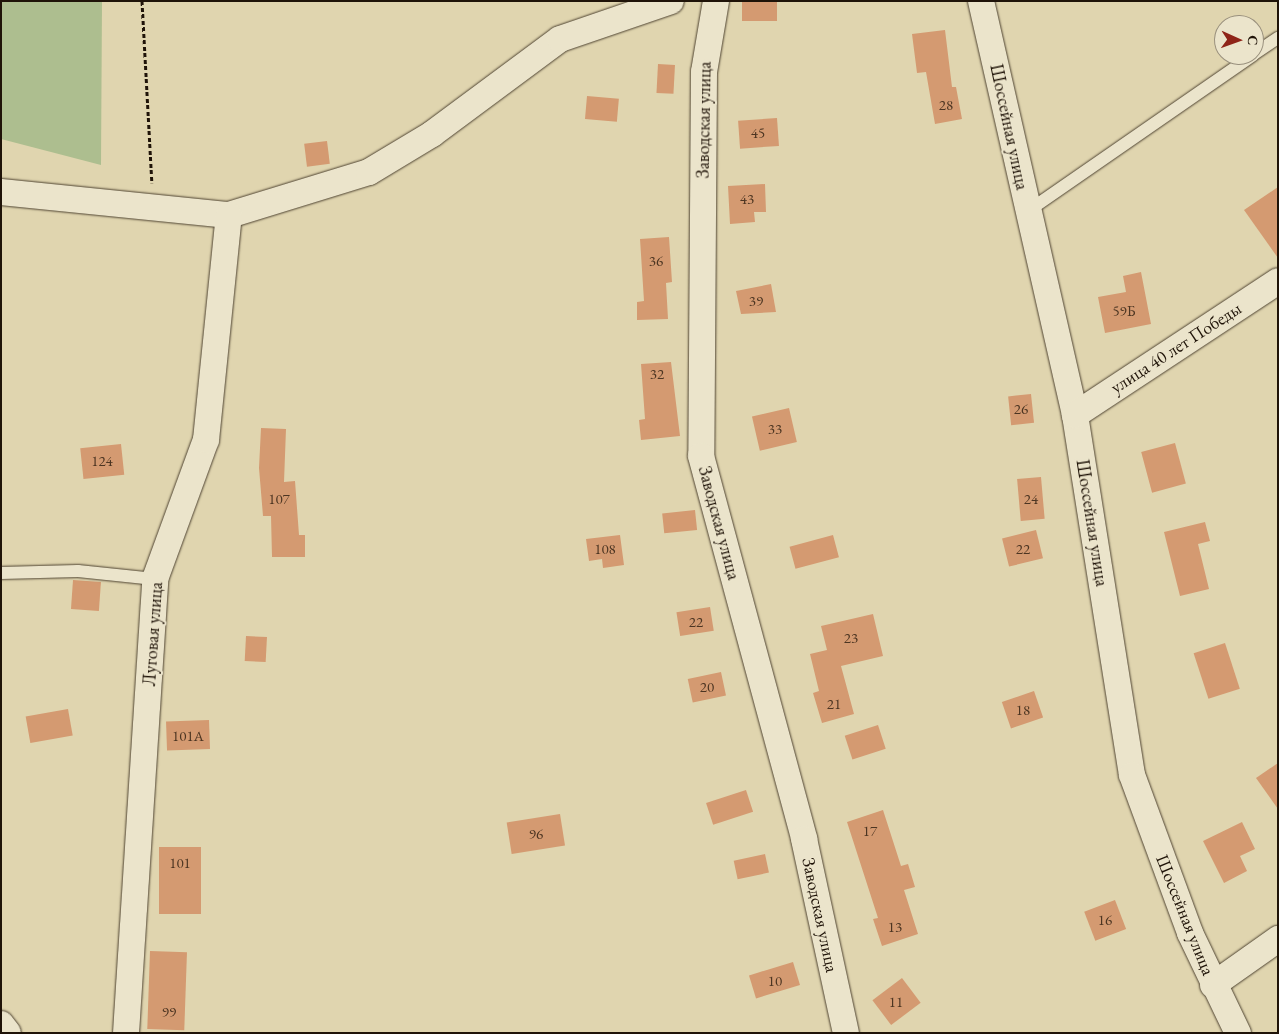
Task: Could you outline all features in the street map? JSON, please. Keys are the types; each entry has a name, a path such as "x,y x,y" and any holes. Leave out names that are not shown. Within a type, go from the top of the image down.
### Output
{"street":[{"path":"1,192 229,215 369,172 432,134 560,39 671,1"},
{"name":"Заводская улица","path":"716,1 704,72 702,456 804,839 846,1033"},
{"name":"Шоссейная улица","path":"981,1 1075,415 1132,775 1213,985 1238,1033"},
{"name":"Луговая улица","path":"126,1033 155,579 206,440 229,215"},
{"name":"улица 40 лет Победы","path":"1075,415 1278,281"},
{"path":"1213,985 1278,938"},
{"path":"1,1024 8,1033"}],"lane":[{"path":"1264,48 1278,38"},
{"path":"1028,211 1239,65"},
{"path":"1,573 78,571 155,579"}],"path":[{"path":"142,1 153,207"}],"green space":[{"path":"1,1 102,1 101,165 1,139"}],"building":[{"path":"742,1 777,1 777,21 742,21"},
{"path":"945,30 952,87 956,87 962,119 935,124 926,72 917,73 912,34"},
{"path":"658,64 675,65 673,94 656,93"},
{"path":"587,96 619,99 617,122 585,119"},
{"path":"777,118 779,146 740,149 738,121"},
{"path":"327,141 330,164 307,167 304,144"},
{"path":"765,184 766,212 754,212 755,222 730,224 728,186"},
{"path":"1278,187 1278,258 1244,210"},
{"path":"669,237 672,282 666,283 668,319 637,320 637,302 644,301 640,239"},
{"path":"1141,272 1151,324 1105,333 1098,297 1126,292 1123,276"},
{"path":"771,284 776,312 741,314 736,291"},
{"path":"671,362 680,436 641,440 639,420 645,419 641,364"},
{"path":"1031,394 1034,423 1011,425 1008,396"},
{"path":"789,408 797,442 760,451 752,417"},
{"path":"261,428 286,429 284,482 295,481 299,535 305,535 305,557 272,557 271,516 263,516 259,468"},
{"path":"1175,443 1186,484 1152,493 1141,452"},
{"path":"121,444 124,475 83,479 80,448"},
{"path":"1041,477 1045,519 1021,521 1017,479"},
{"path":"695,510 697,530 664,533 662,513"},
{"path":"1205,522 1210,541 1198,544 1209,589 1180,596 1164,532"},
{"path":"1036,530 1043,558 1009,567 1002,538"},
{"path":"620,535 624,565 603,568 602,559 589,561 586,539"},
{"path":"833,535 839,557 795,569 790,547"},
{"path":"73,580 101,582 99,611 71,609"},
{"path":"710,607 714,631 680,636 676,612"},
{"path":"873,614 883,656 841,666 854,714 822,723 813,693 819,691 810,654 827,650 821,626"},
{"path":"246,636 267,637 266,662 245,661"},
{"path":"1225,643 1240,689 1208,699 1194,653"},
{"path":"721,672 726,695 693,703 688,679"},
{"path":"1034,691 1043,717 1011,729 1002,702"},
{"path":"68,709 73,736 30,743 26,716"},
{"path":"209,720 210,749 167,750 166,722"},
{"path":"878,725 886,749 852,760 845,736"},
{"path":"1278,763 1278,809 1256,778"},
{"path":"746,790 753,812 713,825 706,803"},
{"path":"883,810 901,866 908,864 915,887 904,890 918,934 882,946 873,919 878,918 847,822"},
{"path":"560,814 565,846 512,854 507,822"},
{"path":"1242,822 1255,849 1240,856 1247,871 1224,883 1203,841"},
{"path":"159,847 201,847 201,914 159,914"},
{"path":"765,854 769,873 738,879 734,861"},
{"path":"1115,900 1126,929 1095,941 1084,912"},
{"path":"150,951 187,952 184,1030 147,1029"},
{"path":"793,962 800,985 756,998 749,975"},
{"path":"902,978 921,1003 891,1025 872,1000"}]}
